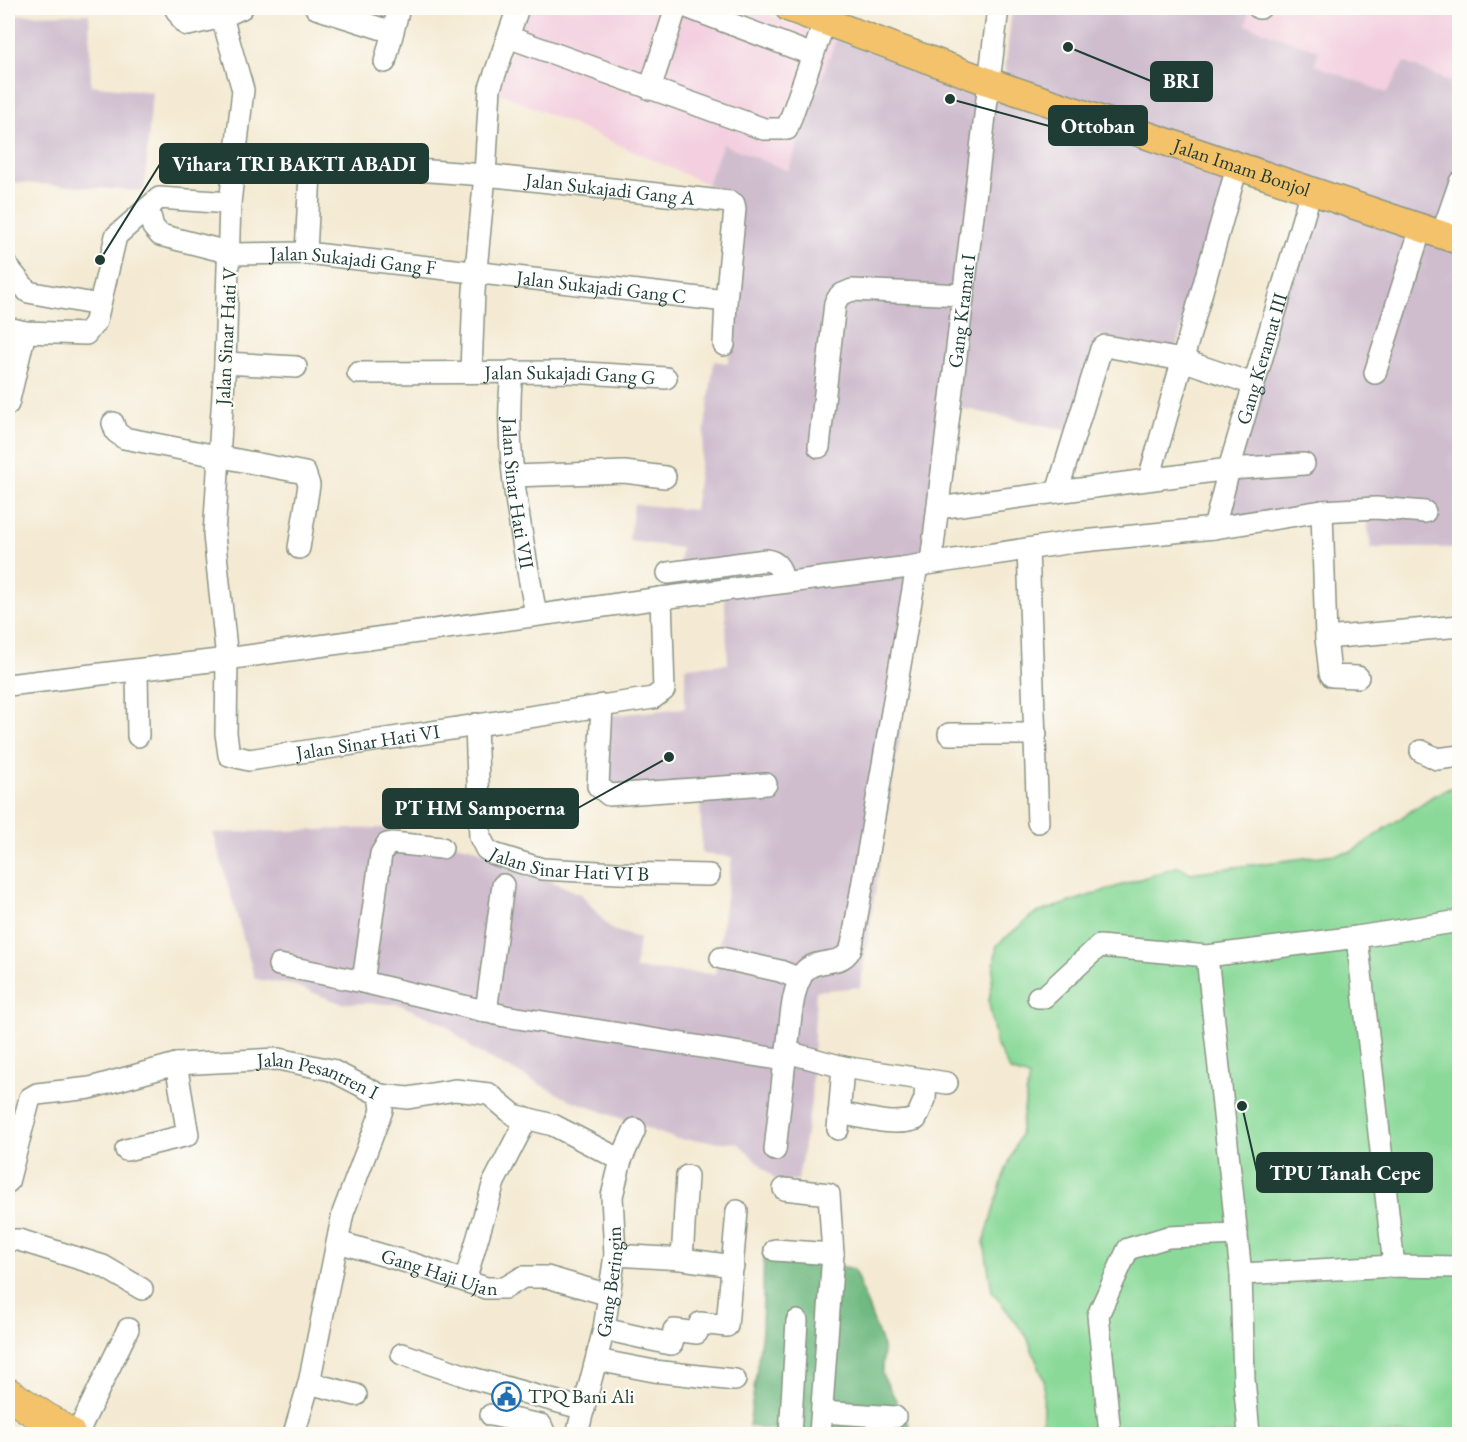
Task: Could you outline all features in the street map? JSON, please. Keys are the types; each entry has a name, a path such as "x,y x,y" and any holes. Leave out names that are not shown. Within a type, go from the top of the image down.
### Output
{"highway":[{"path":"8,1394 69,1434"},
{"path":"8,1416 34,1434"}],"main road":[{"name":"Jalan Imam Bonjol","path":"789,8 827,14 989,82 1441,234"}],"street":[{"path":"175,8 187,25 222,17 242,8"},
{"path":"316,8 392,32"},
{"path":"385,62 399,8"},
{"path":"471,371 474,291 485,175 490,88 518,8"},
{"path":"650,89 676,8"},
{"path":"689,8 813,55"},
{"name":"Gang Kramat I","path":"800,979 804,971 813,965 846,957 852,945 924,564 934,541 998,8"},
{"path":"508,37 764,129 787,129 827,14"},
{"name":"Jalan Sinar Hati V","path":"222,17 243,90 230,202 225,363 214,535 226,659"},
{"name":"Jalan Sukajadi Gang A","path":"306,253 310,172 316,164 324,163 485,175 730,202 734,204 735,209 726,301"},
{"path":"1149,479 1237,167"},
{"path":"1375,373 1441,234 1460,182"},
{"name":"Gang Keramat III","path":"1214,528 1228,469 1311,191"},
{"path":"8,405 16,330 86,334 96,321 116,236 153,201 159,198 230,202"},
{"name":"Jalan Sukajadi Gang F","path":"148,208 153,227 160,235 235,254 306,253 476,273"},
{"path":"8,267 28,292 99,305"},
{"name":"Jalan Sukajadi Gang C","path":"476,273 726,301"},
{"path":"819,447 835,303 840,296 852,290 963,295"},
{"path":"724,345 726,301"},
{"path":"1057,492 1101,349 1105,346 1182,360 1253,384"},
{"path":"225,363 296,367"},
{"name":"Jalan Sinar Hati VII","path":"512,371 509,399 514,476 536,615"},
{"name":"Jalan Sukajadi Gang G","path":"358,373 587,372 666,378"},
{"path":"113,423 116,432 124,438 305,473 309,484 299,548"},
{"path":"938,508 1228,469 1304,464"},
{"path":"514,476 624,472 665,477"},
{"path":"8,686 226,659 1073,542 1214,528 1322,511 1376,508 1425,512"},
{"path":"1322,511 1326,638 1331,675 1358,676"},
{"path":"1028,549 1038,822"},
{"path":"668,573 766,560 777,564 783,582"},
{"name":"Jalan Sinar Hati VI","path":"226,659 226,733 229,755 249,760 652,698 664,690 661,598"},
{"path":"1326,638 1460,627"},
{"path":"137,670 138,736"},
{"path":"602,705 598,786 609,795 766,784"},
{"name":"Jalan Sinar Hati VI B","path":"476,724 480,837 486,849 494,854 542,869 709,875"},
{"path":"950,734 1036,734"},
{"path":"1421,752 1437,759 1460,756"},
{"path":"363,982 381,854 384,848 392,843 442,848"},
{"path":"486,1012 503,885"},
{"path":"1038,997 1044,996 1099,946 1207,956 1460,921"},
{"path":"1357,937 1394,1266"},
{"path":"1207,956 1241,1274 1244,1379 1249,1434"},
{"path":"721,958 780,971 800,979 795,995 786,1056 775,1150"},
{"path":"279,965 363,982 486,1012 786,1056 936,1082 916,1119 905,1122 839,1121 843,1067"},
{"name":"Jalan Pesantren I","path":"8,1182 13,1138 30,1098 37,1094 90,1088 176,1064 279,1059 331,1070 380,1095 382,1110 343,1213 309,1383 294,1434"},
{"path":"126,1150 188,1135 176,1064"},
{"path":"380,1095 408,1098 454,1090 489,1094 514,1115 553,1125 621,1160"},
{"path":"465,1281 494,1182 527,1118"},
{"name":"Gang Beringin","path":"577,1434 604,1329 615,1255 612,1196 621,1160 635,1129"},
{"path":"682,1259 687,1176"},
{"path":"784,1189 830,1194 833,1254 820,1434"},
{"path":"604,1329 672,1344 674,1330 697,1333 699,1323 727,1326 737,1211"},
{"path":"1110,1434 1098,1316 1128,1250 1168,1237 1195,1238 1237,1234"},
{"path":"8,1240 18,1240 103,1266 142,1289"},
{"name":"Gang Haji Ujan","path":"338,1242 486,1288 504,1288 523,1277 547,1277 609,1295"},
{"path":"775,1250 833,1254"},
{"path":"615,1255 682,1259 734,1266"},
{"path":"1241,1274 1394,1266 1460,1267"},
{"path":"790,1434 797,1321"},
{"path":"76,1434 128,1329"},
{"path":"402,1354 471,1378 584,1408"},
{"path":"597,1360 654,1371 735,1380"},
{"path":"309,1383 356,1395"},
{"path":"822,1412 895,1417"},
{"path":"490,1414 541,1425 545,1434"}],"shaded area":[{"path":"527,8 748,8 836,39 788,171 723,144 707,184 496,91"},
{"path":"1012,8 1250,8 1246,25 1318,50 1315,65 1387,93 1404,62 1459,86 1459,548 1371,548 1365,511 1219,523 1303,207 1227,177 1173,358 1097,335 1071,431 961,408 925,575 860,987 816,991 811,1103 798,1180 778,1182 738,1143 676,1139 568,1099 474,1050 445,1024 398,1004 340,1003 293,985 255,979 213,833 384,828 473,848 581,894 612,930 639,938 635,969 715,974 732,857 702,854 700,794 606,796 603,716 685,708 685,667 728,664 724,588 675,594 681,548 629,541 634,504 694,510 714,361 728,363 738,206 707,184 723,144 788,171 836,39 1002,101"},
{"path":"1250,8 1459,8 1459,86 1404,62 1387,93 1315,65 1318,50 1245,25"},
{"path":"89,14 91,85 152,92 144,191 8,182 8,15"}],"green space":[{"path":"1459,784 1459,1434 1042,1434 1044,1380 1027,1337 992,1291 984,1242 1003,1177 1020,1135 1029,1077 1010,1071 996,1044 989,1002 997,945 1034,914 1179,866 1190,873 1351,852 1433,796"},
{"path":"764,1250 854,1269 883,1347 882,1374 914,1434 785,1434 785,1431 749,1426 762,1331"}],"place":[{"name":"BRI","path":"1068,47"},
{"name":"Ottoban","path":"950,99"},
{"name":"Vihara TRI BAKTI ABADI","path":"100,260"},
{"name":"PT HM Sampoerna","path":"669,757"},
{"name":"TPU Tanah Cepe","path":"1242,1106"},
{"name":"TPQ Bani Ali","path":"507,1396"}]}
